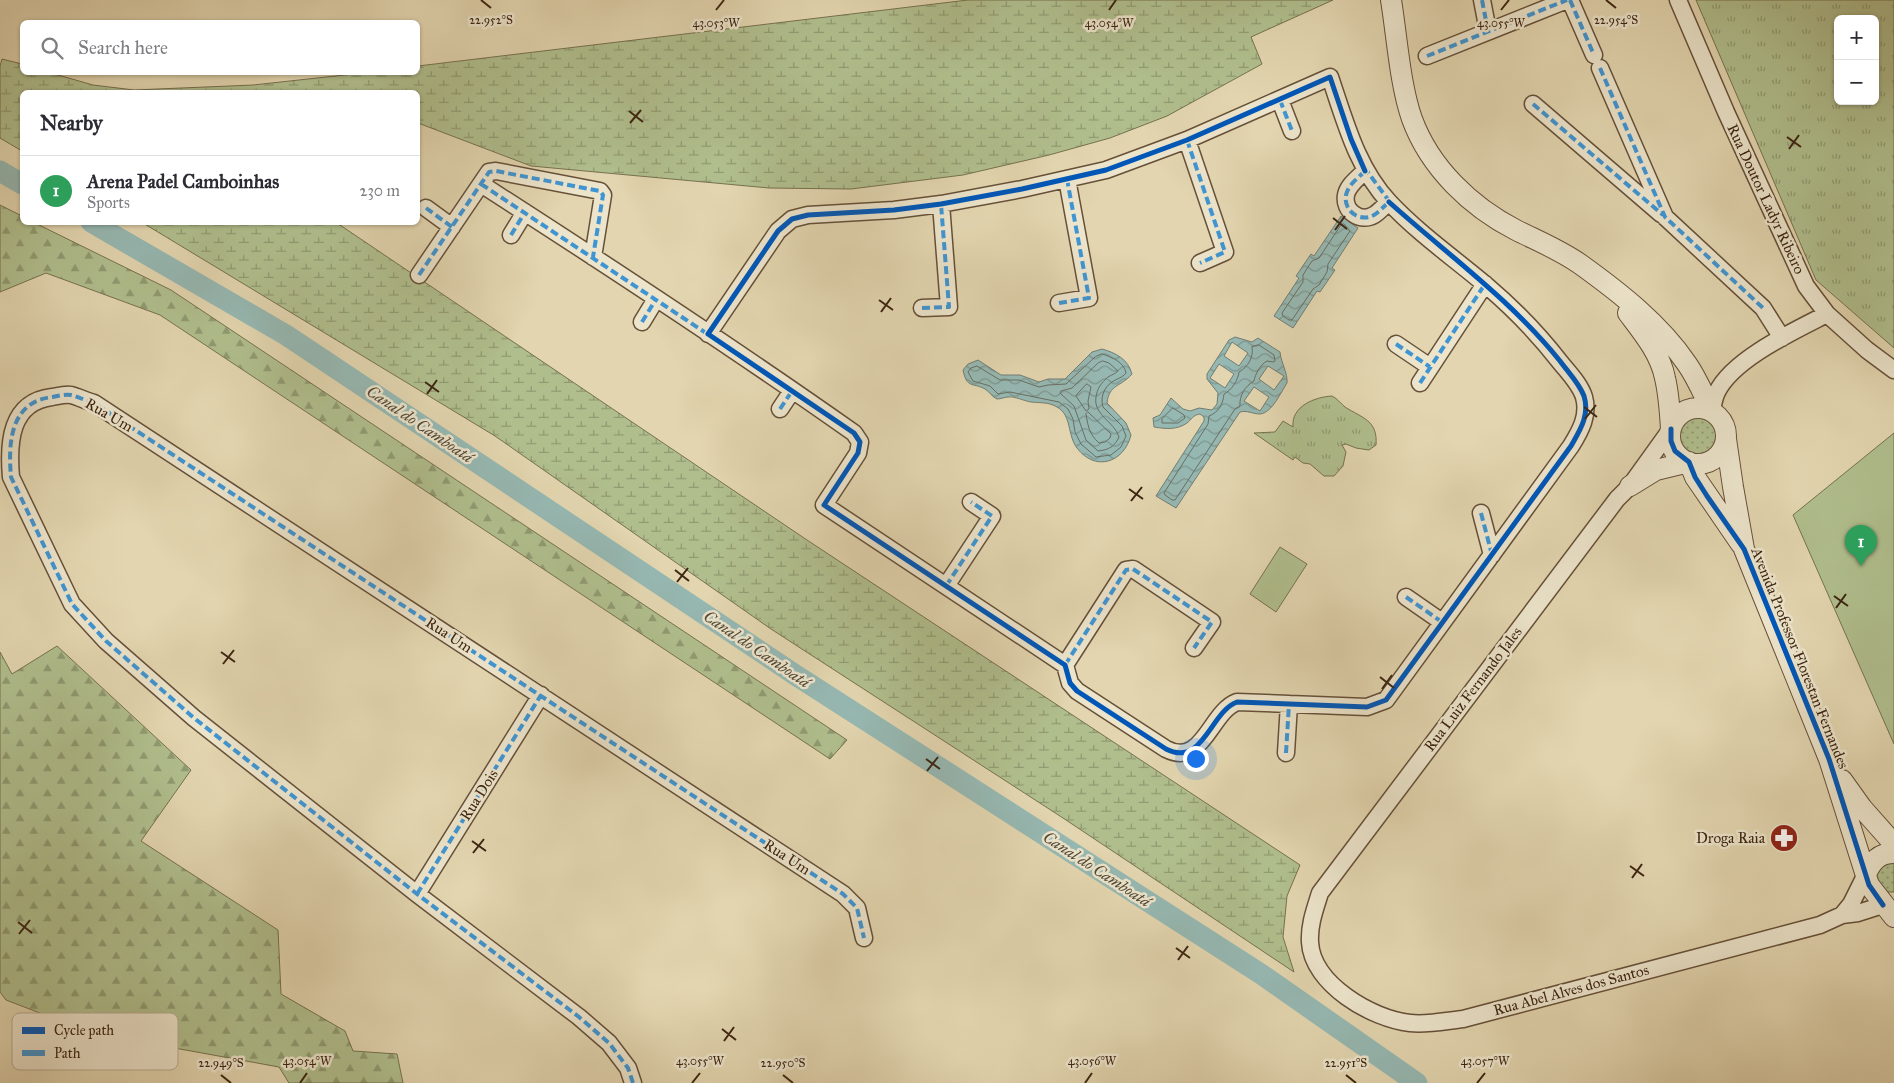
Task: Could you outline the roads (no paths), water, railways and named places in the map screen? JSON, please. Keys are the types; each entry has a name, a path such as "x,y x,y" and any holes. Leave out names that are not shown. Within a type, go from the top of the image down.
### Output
{"street":[{"path":"1391,0 1407,96 1413,120 1428,151 1447,178 1490,215 1548,245 1579,264 1648,319 1669,340 1689,366 1712,411 1723,423 1726,439 1720,454 1713,459 1697,463 1689,462 1656,470 1630,486"},
{"path":"1482,0 1488,31"},
{"path":"1427,56 1568,0 1597,61 1664,217"},
{"name":"Rua Doutor Ladyr Ribeiro","path":"1678,0 1726,112 1806,286 1827,314 1867,350 1894,370"},
{"path":"481,184 656,299 854,433 860,442 858,452 824,505 1065,665 1070,683 1077,691 1166,749 1179,753 1198,747 1228,705 1237,702 1367,707 1386,700 1571,446 1581,430 1586,415 1584,396 1575,381 1540,336 1486,284 1389,202 1365,171 1351,139 1330,77 1187,140 1106,170 941,204 894,210 808,215 792,219 778,231 708,334"},
{"path":"1280,100 1292,130"},
{"path":"1533,104 1664,217 1763,308 1782,338"},
{"path":"1187,140 1225,252 1200,262"},
{"path":"419,275 489,172 496,171 600,191 603,195 593,257"},
{"path":"1365,171 1350,186 1346,194 1348,209 1359,217 1367,217 1374,215 1389,202"},
{"path":"1059,303 1089,298 1067,179"},
{"path":"922,308 949,307 941,204"},
{"path":"426,208 452,227"},
{"path":"511,234 525,212"},
{"path":"1420,382 1486,284"},
{"path":"1613,290 1646,337 1659,360 1665,377 1672,446 1679,456 1689,462"},
{"path":"642,322 656,299"},
{"path":"1712,411 1717,393 1726,378 1746,360 1827,314"},
{"path":"1396,344 1430,367"},
{"path":"780,408 792,391"},
{"name":"Rua Um","path":"633,1083 628,1068 608,1043 579,1017 417,894 194,718 106,640 72,604 10,477 9,454 12,433 20,414 40,398 70,395 94,403 843,894 857,908 864,938"},
{"path":"1671,429 1675,421 1687,410 1704,408 1712,411"},
{"name":"Rua Luiz Fernando Jales","path":"1315,963 1310,943 1312,919 1320,893 1611,507 1630,486 1671,429"},
{"name":"Avenida Professor Florestan Fernandes","path":"1726,439 1744,548 1829,759 1869,885 1890,908"},
{"name":"Avenida Professor Florestan Fernandes","path":"1689,462 1703,490 1744,548"},
{"path":"946,586 992,516 972,502"},
{"path":"1481,513 1492,555"},
{"path":"1065,665 1126,570 1132,569 1212,622 1194,648"},
{"path":"1406,597 1442,622"},
{"name":"Rua Dois","path":"417,894 541,696"},
{"path":"1286,753 1289,704"},
{"name":"Avenida Professor Florestan Fernandes","path":"1829,759 1848,790 1894,844"},
{"path":"1842,915 1851,904 1870,866 1879,856 1894,853"},
{"name":"Rua Abel Alves dos Santos","path":"1315,963 1333,985 1368,1011 1394,1020 1426,1023 1463,1019 1820,925 1842,915 1890,908"}],"water":[{"path":"1341,216 1358,228 1332,268 1335,270 1320,292 1317,291 1293,328 1274,316 1299,278 1296,276 1311,254 1314,256"},
{"path":"1235,337 1252,342 1258,338 1280,352 1287,383 1272,406 1264,413 1240,412 1176,508 1156,496 1204,421 1204,417 1200,414 1194,416 1187,423 1175,428 1154,427 1153,418 1160,415 1171,398 1183,409 1190,411 1199,408 1212,410 1217,404 1218,393 1207,379 1207,374 1229,340","holes":["1232,342 1248,353 1239,366 1224,356","1219,364 1234,374 1225,388 1210,378","1268,366 1284,376 1274,390 1259,379","1254,387 1269,397 1260,411 1244,401"]},
{"path":"1102,349 1121,357 1128,364 1132,374 1113,389 1108,397 1107,403 1126,423 1131,435 1122,452 1116,458 1108,461 1092,460 1077,448 1065,415 1054,405 1031,402 1014,397 997,399 985,389 968,383 963,370 968,364 978,360 1001,375 1020,375 1039,382 1048,379 1065,379 1092,352"}],"waterway":[{"name":"Canal do Camboatá","path":"0,171 20,183"},
{"name":"Canal do Camboatá","path":"96,225 286,335 797,676 1261,974 1417,1083"}],"place":[{"name":"Arena Padel Camboinhas","path":"1861,566"},
{"name":"Droga Raia","path":"1784,838"}]}
